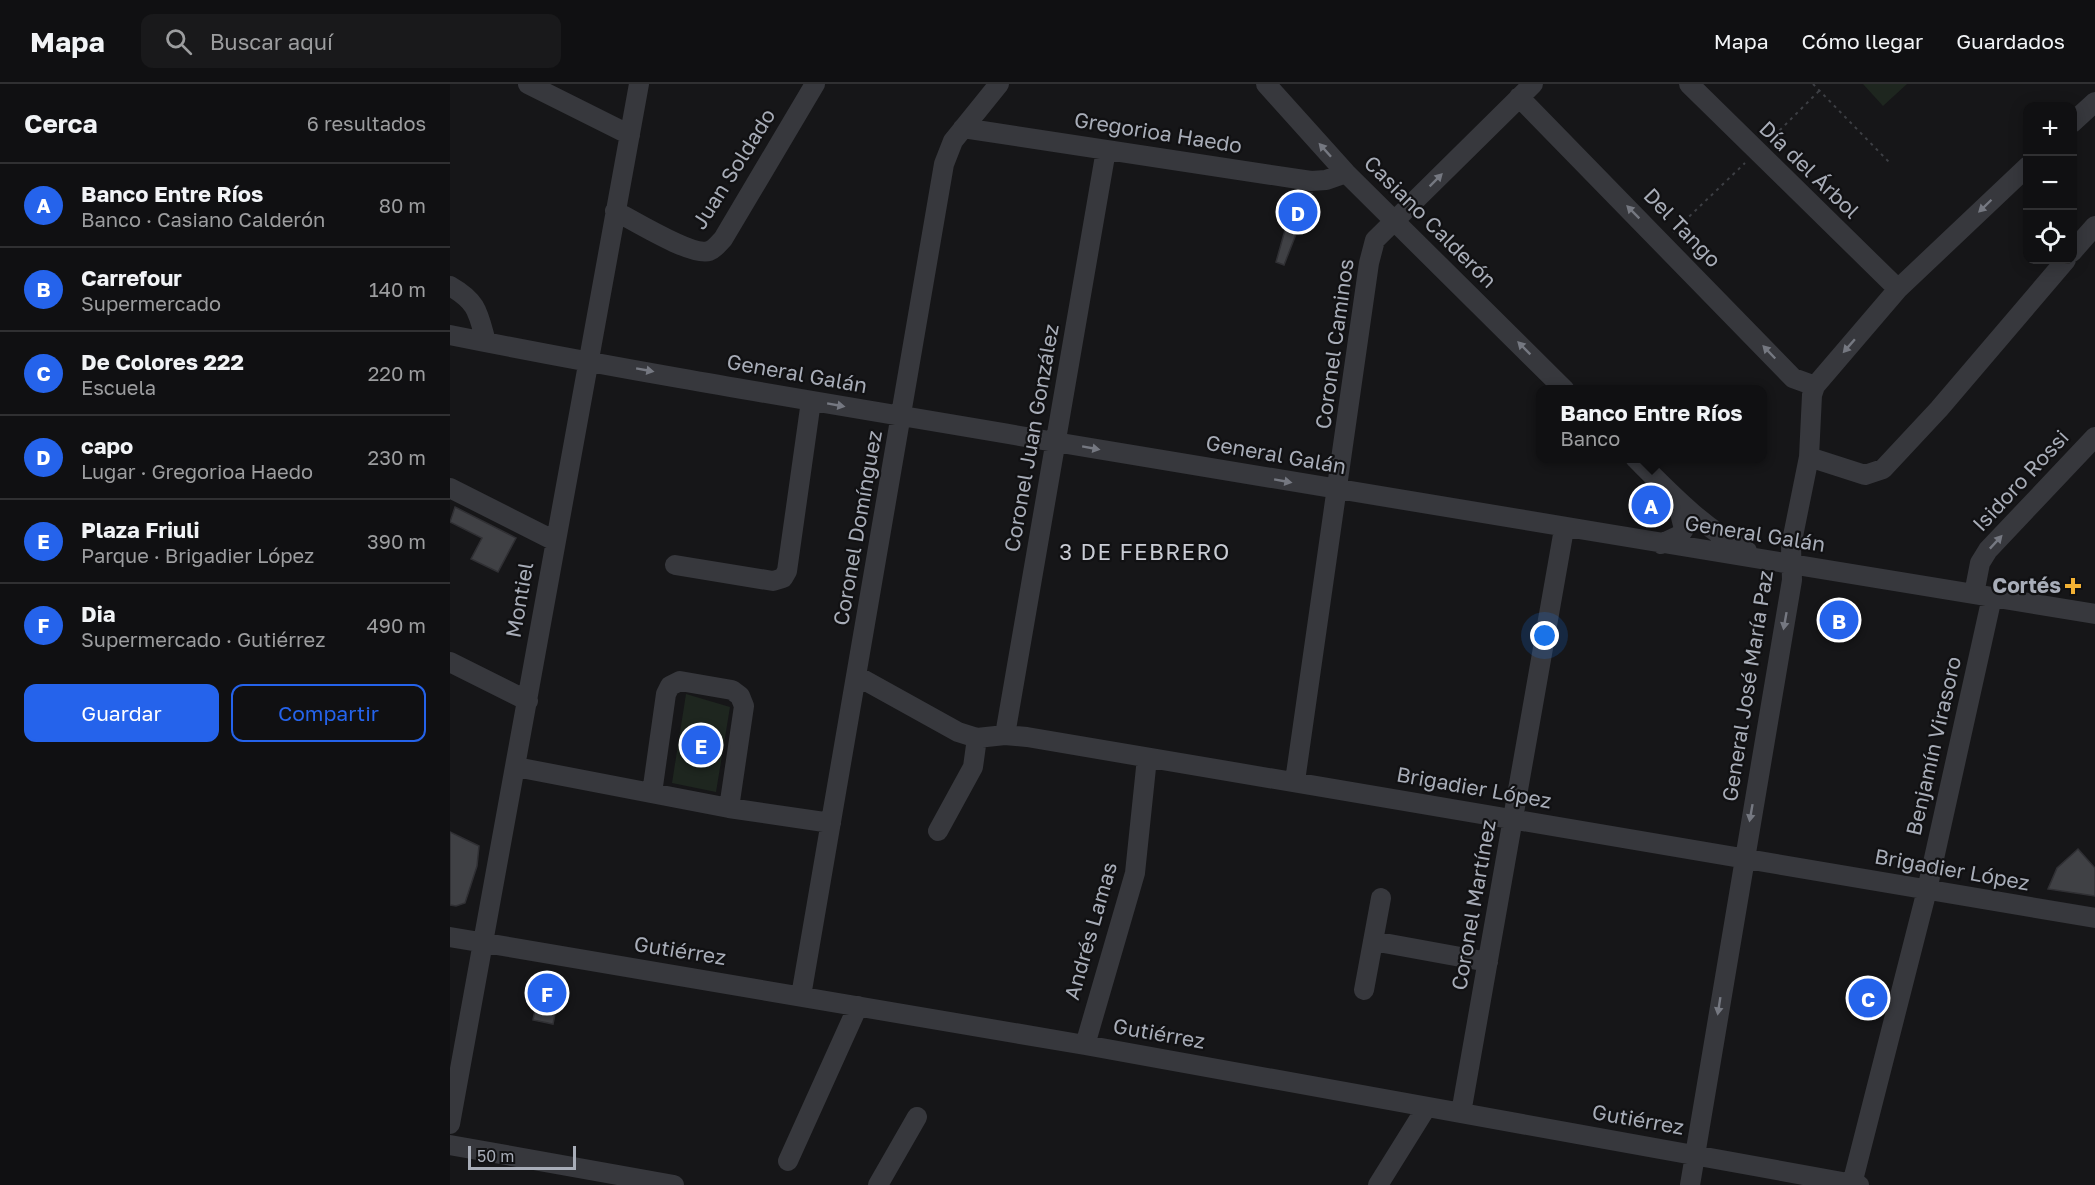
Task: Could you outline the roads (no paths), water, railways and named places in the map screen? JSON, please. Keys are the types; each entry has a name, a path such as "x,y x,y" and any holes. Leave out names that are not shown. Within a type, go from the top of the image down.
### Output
{"street":[{"path":"528,84 630,135"},
{"name":"Montiel","path":"450,1124 485,943 587,360 639,84"},
{"name":"Juan Soldado","path":"615,211 698,252 714,249 723,239 815,84"},
{"name":"Coronel Domínguez","path":"801,996 944,164 953,141 999,84"},
{"name":"Casiano Calderón","path":"1266,84 1346,174 1560,385"},
{"name":"Día del Árbol","path":"1689,84 1756,153 1898,289"},
{"name":"Coronel Caminos","path":"1295,781 1369,262 1375,240 1526,91"},
{"name":"Del Tango","path":"1526,91 1663,242 1793,378 1815,386"},
{"path":"2077,119 2095,102"},
{"name":"Gregorioa Haedo","path":"963,128 1311,181 1326,180 1346,174"},
{"name":"Coronel Juan González","path":"1005,735 1106,150"},
{"path":"1815,386 1898,289 2023,171"},
{"path":"2077,247 2095,226"},
{"path":"1809,457 1865,475 1883,469 1940,409 2063,264"},
{"path":"450,286 471,300 477,309 486,342"},
{"name":"General Galán","path":"450,335 902,417 1338,491 1564,529 1758,556 2095,614"},
{"name":"General José María Paz","path":"1690,1185 1743,858 1792,580 1791,546 1809,457 1812,395 1815,386"},
{"path":"675,565 773,581 783,578 787,571 811,401"},
{"name":"Isidoro Rossi","path":"1983,596 1980,563 1988,550 2095,437"},
{"path":"1639,463 1717,533 1758,556"},
{"path":"450,488 555,541"},
{"path":"1661,544 1680,535 1684,529 1676,498"},
{"name":"Coronel Martínez","path":"1461,1113 1564,529"},
{"name":"Benjamín Virasoro","path":"1856,1184 1926,890 1983,596"},
{"path":"450,662 528,701"},
{"name":"Brigadier López","path":"857,676 958,732 977,738 1005,735 1295,781 2095,918"},
{"path":"652,793 666,694 670,686 680,681 732,690 740,696 744,706 729,808"},
{"path":"938,831 973,767 977,738"},
{"name":"Andrés Lamas","path":"1086,1045 1135,873 1147,758"},
{"path":"516,767 729,808 831,823"},
{"path":"1364,990 1381,898"},
{"name":"Gutiérrez","path":"450,937 1086,1045 1856,1184"},
{"path":"1373,941 1488,962"},
{"path":"788,1161 858,1006"},
{"path":"1378,1185 1426,1108"},
{"path":"878,1185 917,1117"},
{"path":"450,1145 674,1185"}],"place":[{"name":"capo","path":"1298,212"},
{"name":"Banco Entre Ríos","path":"1651,505"},
{"name":"Cortés","path":"2073,586"},
{"name":"Carrefour","path":"1839,620"},
{"name":"Plaza Friuli","path":"701,745"},
{"name":"Dia","path":"547,993"},
{"name":"De Colores 222","path":"1868,998"}],"district":[{"name":"3 DE FEBRERO","path":"1145,552"}]}
